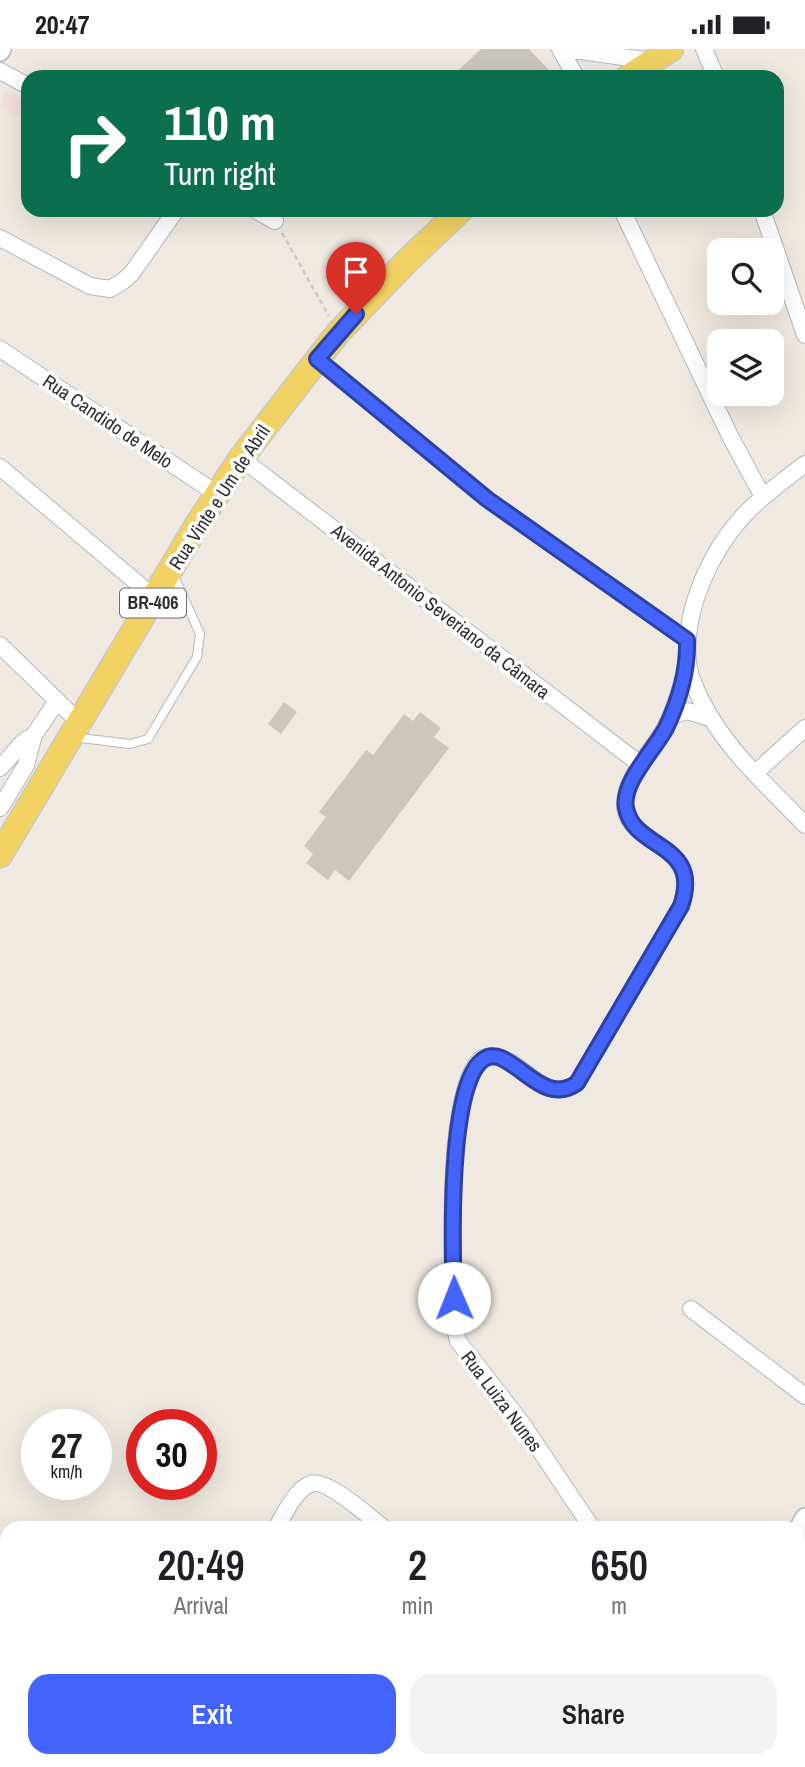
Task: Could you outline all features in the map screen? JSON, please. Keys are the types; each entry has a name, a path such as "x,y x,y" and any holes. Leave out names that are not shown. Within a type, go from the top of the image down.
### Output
{"main road":[{"path":"638,70 661,55"},
{"name":"Rua Vinte e Um de Abril","path":"2,849 241,458 338,333 454,217"}],"street":[{"path":"561,49 572,70"},
{"path":"566,49 661,55"},
{"path":"704,49 713,70"},
{"path":"0,71 21,82"},
{"path":"0,238 90,286 110,289 132,273 171,217"},
{"path":"267,217 275,222"},
{"path":"625,217 730,436 763,497"},
{"path":"764,217 805,335"},
{"name":"Rua Candido de Melo","path":"0,349 217,494"},
{"path":"317,359 487,499 687,640"},
{"name":"Avenida Antonio Severiano da Câmara","path":"241,458 641,765"},
{"path":"641,765 671,716 688,665 687,640 693,607 727,535 763,497 805,464"},
{"path":"0,467 155,598"},
{"path":"0,645 57,701 75,730"},
{"path":"688,665 711,718 755,773 805,825"},
{"path":"0,808 20,777 34,735 57,701"},
{"path":"671,716 687,711 711,718"},
{"path":"755,773 805,728"},
{"path":"0,768 22,743 34,735"},
{"name":"Rua Luiza Nunes","path":"587,1521 521,1422 461,1345 456,1334 452,1219 454,1164 463,1102 474,1068 484,1057 502,1059 550,1089 567,1088 577,1083 681,906 687,876 682,866 637,827 626,811 625,801 641,765"},
{"path":"691,1309 805,1396"},
{"path":"280,1521 297,1495 311,1483 329,1487 375,1521"}],"lane":[{"path":"75,730 130,744 148,739 197,657 200,644 196,625 171,571"}],"path":[{"path":"275,222 338,333"}],"shaded area":[{"path":"6,90 21,98 21,118 0,107"}],"building":[{"path":"481,49 529,49 549,70 458,70"},
{"path":"284,702 297,712 281,734 268,724"},
{"path":"420,712 441,728 434,737 449,748 349,881 335,870 328,880 306,863 313,854 304,846 326,817 319,812 366,750 373,755 404,714 413,721"}],"route":[{"path":"356,314 317,359 487,499 687,640 688,665 671,716 641,765 625,801 626,811 637,827 682,866 687,876 685,895 577,1083 558,1090 550,1089 502,1059 484,1057 478,1062 463,1102 454,1164 454,1298"}]}
